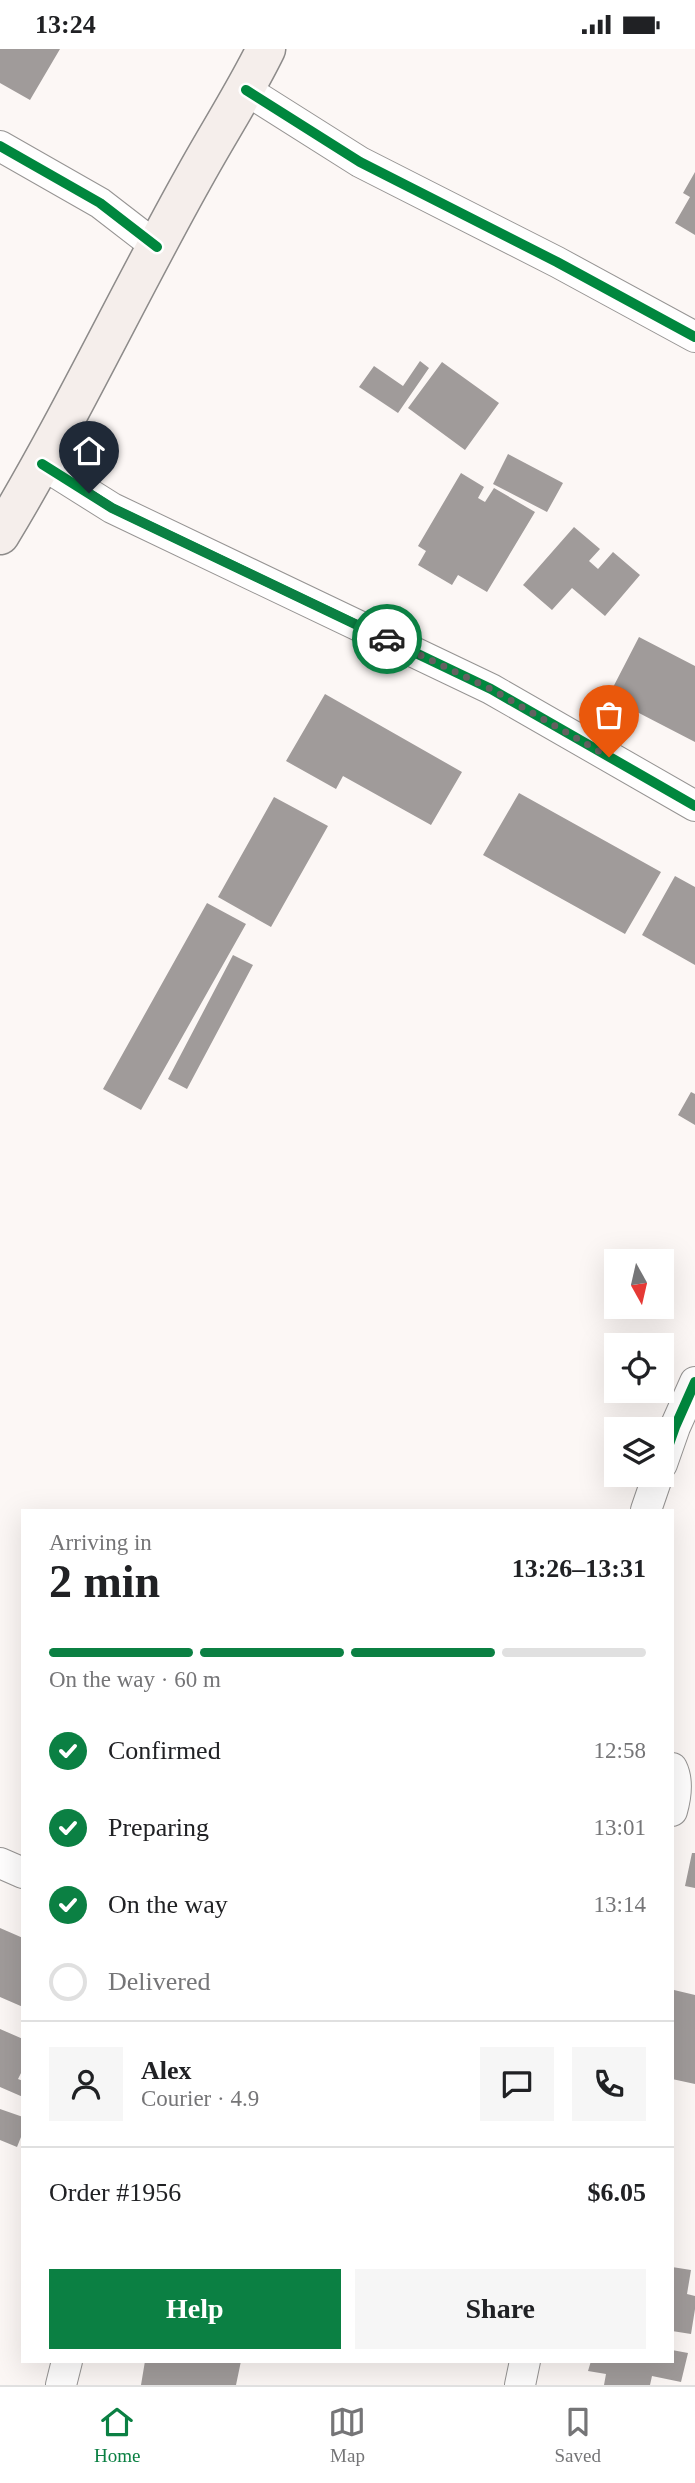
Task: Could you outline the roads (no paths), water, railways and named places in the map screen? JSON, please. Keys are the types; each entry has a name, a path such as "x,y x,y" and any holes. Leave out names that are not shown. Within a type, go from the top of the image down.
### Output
{"main road":[{"path":"0,535 43,464 193,178 246,90 266,49"}],"street":[{"path":"246,90 360,162 557,261 695,337"},
{"path":"0,146 100,202 157,247"},
{"path":"43,464 112,508 491,689 695,806"},
{"path":"674,1430 695,1382"},
{"path":"646,1509 654,1487"},
{"path":"674,1772 674,1805"},
{"path":"0,1863 21,1872"},
{"path":"61,2385 66,2363"},
{"path":"520,2385 525,2363"}]}
